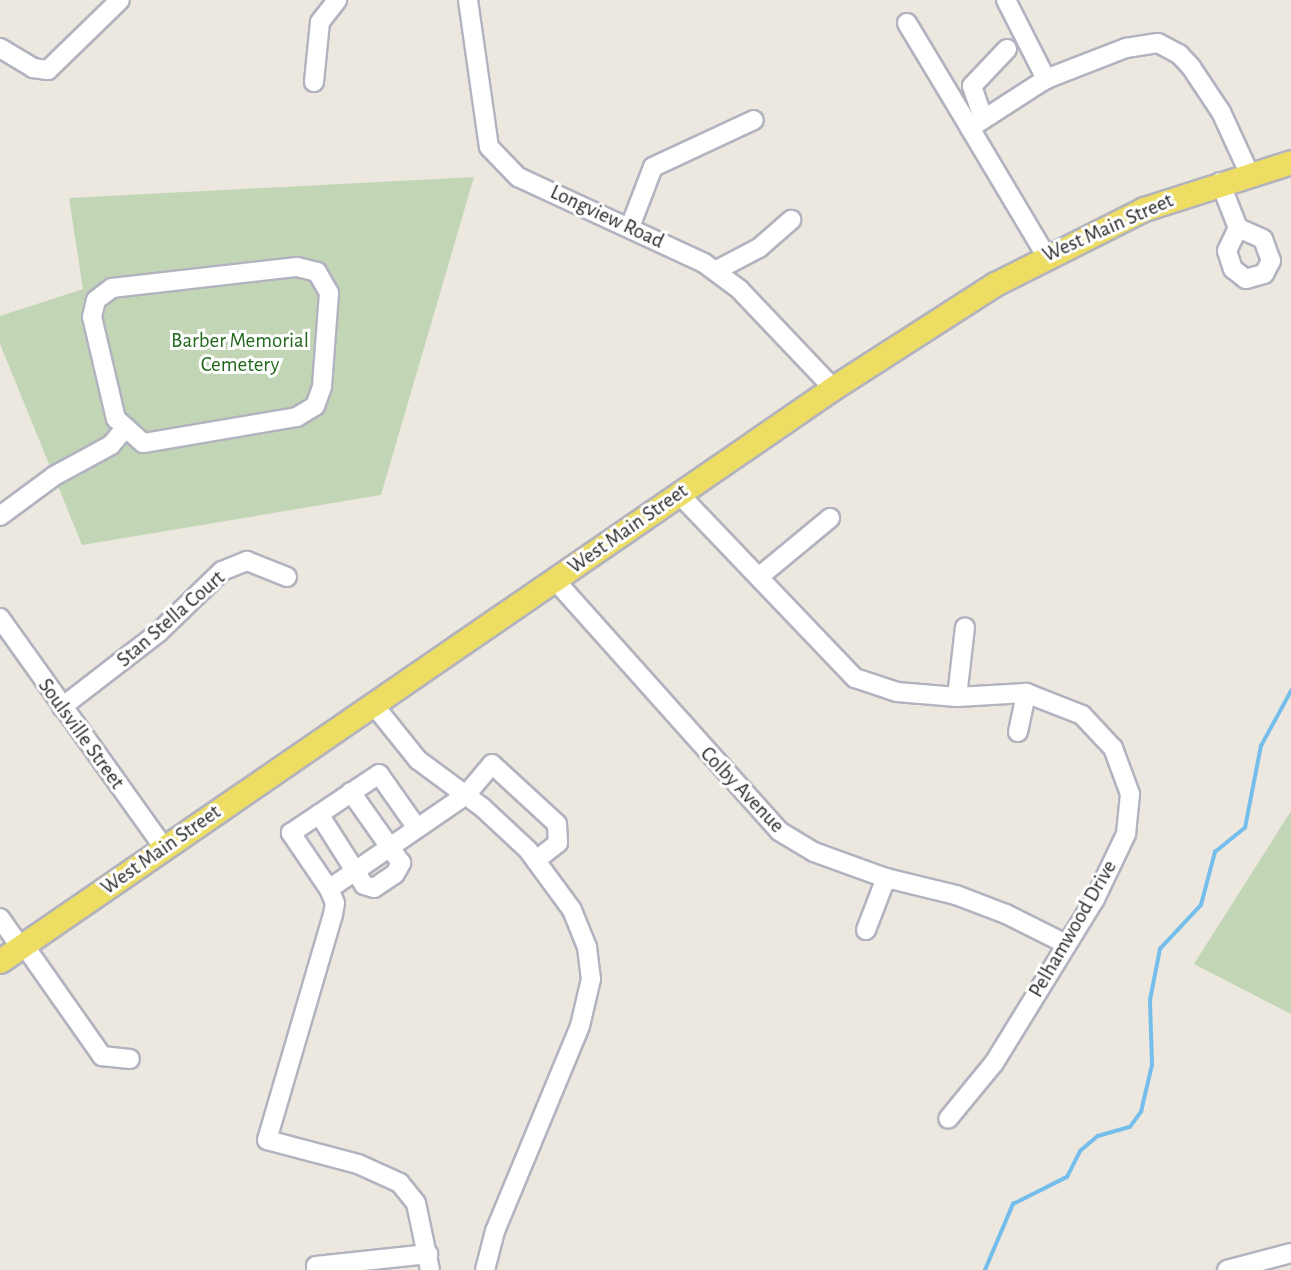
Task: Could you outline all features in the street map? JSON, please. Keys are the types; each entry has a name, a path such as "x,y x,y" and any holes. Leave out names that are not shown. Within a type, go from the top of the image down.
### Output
{"main road":[{"name":"West Main Street","path":"0,961 833,388 1045,254 1144,209 1220,182 1291,162"}],"street":[{"path":"0,48 33,68 48,70 120,0"},
{"path":"313,82 320,22 337,0"},
{"name":"Longview Road","path":"468,0 489,147 518,177 630,227 715,271 739,289 833,388"},
{"path":"1006,0 1046,79"},
{"path":"907,23 976,123 1045,254"},
{"path":"976,123 1046,79 1126,48 1158,43 1179,54 1191,67 1221,112 1249,173"},
{"path":"976,123 972,86 1007,49"},
{"path":"630,227 653,167 754,120"},
{"path":"1220,182 1238,228"},
{"path":"715,271 759,248 791,220"},
{"path":"297,267 317,272 330,293 322,387 315,406 297,416 142,443 126,427 116,419 92,317 96,300 112,288 297,267"},
{"path":"0,516 54,476 111,445 126,427"},
{"name":"Pelhamwood Drive","path":"679,494 760,576 802,626 855,678 897,692 957,697 1026,693 1083,715 1113,748 1130,794 1126,834 1095,899 994,1063 948,1119"},
{"path":"760,576 830,518"},
{"name":"Stan Stella Court","path":"62,707 150,640 222,571 247,561 287,577"},
{"name":"Colby Avenue","path":"554,579 769,822 814,852 886,878 993,909 1066,944"},
{"name":"Soulsville Street","path":"0,618 164,849"},
{"path":"957,697 965,626"},
{"path":"1018,732 1026,693"},
{"path":"373,704 407,750 466,795 536,860 579,924 590,964 589,997 495,1231 485,1270"},
{"path":"329,889 466,795 492,764 499,766 556,824 558,843 536,860"},
{"path":"316,1270 316,1266 429,1262 416,1203 400,1183 382,1172 267,1139 335,903 329,889 291,833 379,774 416,828"},
{"path":"319,814 364,885 374,888 395,874 401,863 351,792"},
{"path":"866,930 886,878"},
{"path":"0,918 102,1056 130,1059"},
{"path":"1227,1270 1291,1253"}],"green space":[{"name":"Barber Memorial Cemetery","path":"474,177 381,495 82,545 0,344 0,316 83,289 69,198"},
{"path":"1291,811 1291,1014 1194,964"}],"waterway":[{"path":"985,1270 1013,1204 1067,1177 1080,1151 1098,1136 1130,1127 1141,1112 1152,1065 1150,1000 1160,949 1201,905 1215,852 1245,828 1261,746 1291,691"}]}
